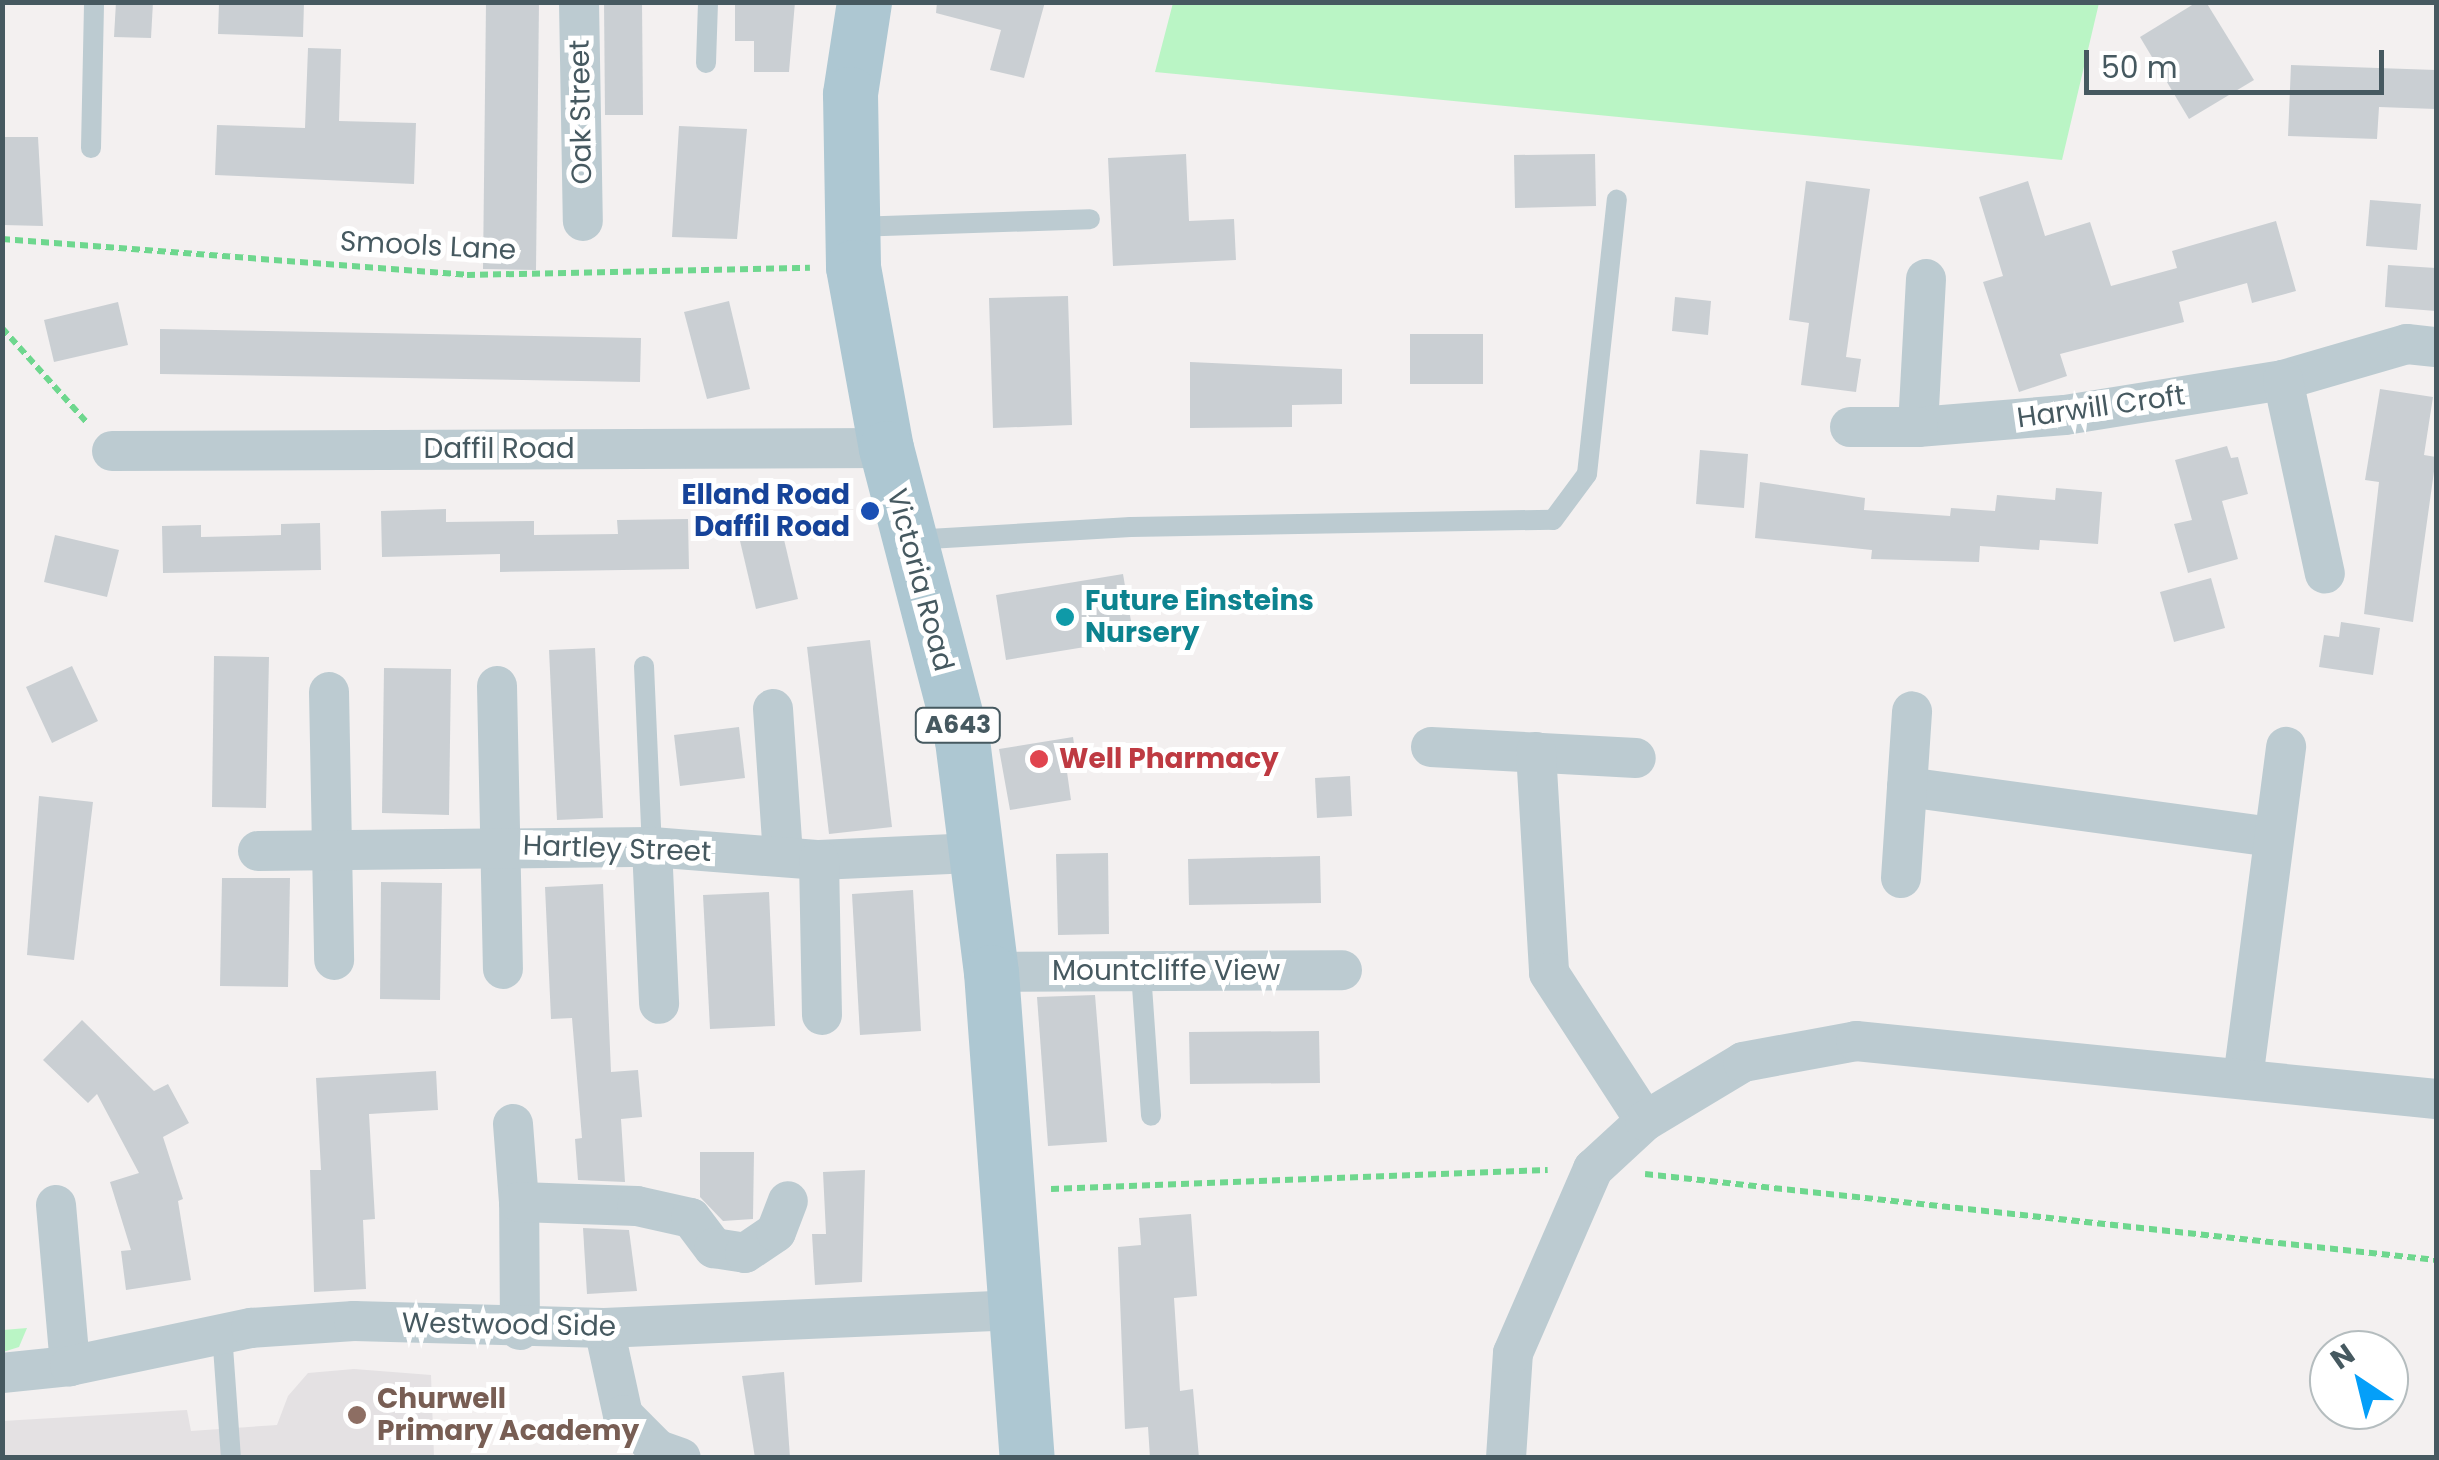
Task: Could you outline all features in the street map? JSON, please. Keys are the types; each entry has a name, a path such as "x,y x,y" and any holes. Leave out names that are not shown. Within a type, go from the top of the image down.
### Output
{"main road":[{"name":"Victoria Road","path":"864,2 850,94 853,247 886,448 962,740 990,972 1010,1190 1027,1458"}],"street":[{"name":"Oak Street","path":"578,2 583,221"},
{"path":"1918,426 1926,280"},
{"name":"Harwill Croft","path":"1850,427 2065,415 2284,380 2407,344 2436,347"},
{"path":"2284,380 2324,574"},
{"name":"Daffil Road","path":"112,451 886,448"},
{"path":"497,686 503,969"},
{"path":"329,692 334,960"},
{"path":"774,709 801,859 822,1015"},
{"path":"1901,878 1912,710"},
{"path":"1431,747 1636,758"},
{"path":"2243,1078 2286,748"},
{"path":"1536,752 1549,973 1646,1121"},
{"path":"1908,788 2272,837"},
{"name":"Hartley Street","path":"258,851 500,845 652,847 801,859 976,852"},
{"path":"652,847 660,1004"},
{"name":"Mountcliffe View","path":"990,972 1342,970"},
{"path":"1506,1458 1512,1353 1593,1168 1646,1121 1743,1062 1856,1041 2436,1099"},
{"path":"513,1124 519,1202 520,1330"},
{"path":"519,1202 638,1206 691,1218 714,1248 745,1253 776,1232 788,1201"},
{"path":"56,1204 70,1366"},
{"name":"Westwood Side","path":"2,1373 70,1366 222,1334 354,1322 520,1330 1020,1310"},
{"path":"604,1328 623,1416 658,1450 682,1458"}],"lane":[{"path":"92,148 94,2"},
{"path":"706,64 708,2"},
{"path":"910,540 1131,527 1553,520 1587,474 1617,200"},
{"path":"853,247 1090,220"},
{"path":"644,666 652,847"},
{"path":"1142,972 1151,1116"},
{"path":"222,1334 231,1458"}],"path":[{"name":"Smools Lane","path":"2,239 468,275 853,247"},
{"path":"2,328 112,451"},
{"path":"1010,1190 1593,1168 2436,1260"}],"shaded area":[{"name":"Churwell Primary Academy","path":"354,1369 431,1375 434,1457 3,1458 3,1421 187,1410 191,1431 277,1425 288,1396 308,1373"}],"green space":[{"path":"1173,2 2099,3 2062,160 1155,72"},
{"path":"27,1328 19,1347 3,1352 3,1330"}],"building":[{"path":"116,2 153,2 151,38 114,37"},
{"path":"219,2 304,2 303,37 218,34"},
{"path":"486,2 539,2 536,270 483,269"},
{"path":"604,2 642,2 643,115 605,115"},
{"path":"735,2 795,2 789,72 754,72 754,41 735,41"},
{"path":"937,2 1045,2 1024,78 990,70 1001,30 936,13"},
{"path":"2197,2 2206,2 2254,80 2189,119 2140,37"},
{"path":"308,48 341,49 339,121 416,123 414,184 215,175 217,125 305,128"},
{"path":"2291,65 2436,70 2436,109 2379,107 2377,139 2288,136"},
{"path":"679,126 747,129 737,239 672,237"},
{"path":"5,137 38,137 43,226 3,225"},
{"path":"1186,154 1189,221 1234,219 1236,260 1113,266 1108,158"},
{"path":"1595,154 1596,206 1515,208 1514,155"},
{"path":"1806,181 1870,189 1846,357 1861,359 1856,392 1801,385 1809,323 1789,320"},
{"path":"2028,181 2045,236 2090,222 2111,286 2177,268 2172,251 2276,221 2296,291 2252,303 2247,283 2179,302 2184,322 2060,354 2067,376 2019,392 1983,282 2003,276 1979,197"},
{"path":"2370,200 2421,204 2417,250 2366,246"},
{"path":"2388,265 2436,268 2436,311 2385,307"},
{"path":"1068,296 1072,425 993,428 989,298"},
{"path":"1675,297 1711,301 1708,335 1672,331"},
{"path":"729,301 750,389 707,399 684,312"},
{"path":"118,302 128,345 54,362 44,320"},
{"path":"160,329 641,338 640,382 160,374"},
{"path":"1410,334 1483,334 1483,384 1410,384"},
{"path":"1190,362 1342,369 1342,404 1292,405 1292,427 1190,428"},
{"path":"2380,389 2433,397 2424,455 2436,457 2413,622 2364,614 2379,482 2365,480"},
{"path":"2227,446 2231,458 2238,457 2248,494 2222,501 2238,559 2188,573 2174,524 2192,520 2175,460"},
{"path":"1700,450 1748,454 1744,508 1696,504"},
{"path":"1760,482 1865,498 1864,510 1950,516 1951,508 1995,511 1997,495 2055,500 2056,488 2102,492 2098,544 2040,540 2039,550 1980,546 1979,562 1871,559 1872,550 1755,538"},
{"path":"446,509 446,522 534,521 534,535 618,534 617,520 688,519 689,569 500,572 500,554 382,557 381,511"},
{"path":"320,523 321,570 163,573 162,526 201,525 201,537 281,535 281,524"},
{"path":"782,531 798,599 756,609 740,541"},
{"path":"55,535 119,550 107,597 44,582"},
{"name":"Future Einsteins Nursery","path":"1123,574 1134,639 1006,660 996,595"},
{"path":"2211,578 2225,628 2174,642 2160,592"},
{"path":"2341,622 2380,628 2373,675 2319,667 2324,635 2339,637"},
{"path":"870,640 892,827 829,834 807,647"},
{"path":"595,648 603,818 557,820 549,650"},
{"path":"214,656 269,657 266,808 212,807"},
{"path":"72,666 98,721 52,743 26,687"},
{"path":"384,668 451,669 449,815 382,813"},
{"path":"739,727 745,778 680,786 674,735"},
{"path":"1073,737 1078,769 1067,772 1071,800 1010,810 999,749"},
{"path":"1350,776 1352,816 1317,818 1315,778"},
{"path":"39,796 93,802 74,960 27,955"},
{"path":"1108,853 1109,934 1058,935 1056,854"},
{"path":"1320,856 1321,903 1189,905 1188,859"},
{"path":"222,878 290,878 288,987 220,986"},
{"path":"381,882 442,883 440,1000 380,999"},
{"path":"603,884 611,1072 638,1070 642,1117 621,1119 625,1182 578,1180 575,1139 582,1138 572,1018 551,1019 545,887"},
{"path":"913,890 921,1031 860,1035 852,894"},
{"path":"769,892 775,1026 710,1029 703,895"},
{"path":"1095,995 1107,1142 1048,1146 1037,997"},
{"path":"82,1020 154,1091 168,1084 189,1123 163,1137 183,1199 178,1201 191,1280 126,1290 121,1251 131,1250 110,1182 139,1173 97,1094 88,1103 43,1060"},
{"path":"1319,1031 1320,1083 1190,1084 1189,1032"},
{"path":"436,1071 438,1110 369,1114 375,1219 363,1220 366,1289 314,1292 310,1170 321,1170 316,1078"},
{"path":"700,1152 754,1152 753,1219 723,1221 700,1197"},
{"path":"865,1170 862,1282 815,1285 812,1234 826,1234 823,1172"},
{"path":"1191,1214 1197,1296 1174,1298 1180,1391 1193,1389 1199,1458 1150,1458 1148,1427 1125,1429 1118,1247 1141,1245 1139,1218"},
{"path":"583,1228 629,1230 637,1291 587,1294"},
{"path":"784,1372 790,1458 755,1458 742,1376"}],"place":[{"name":"Elland Road Daffil Road","path":"870,511"},
{"name":"Future Einsteins Nursery","path":"1065,617"},
{"name":"Well Pharmacy","path":"1039,759"},
{"name":"Churwell Primary Academy","path":"357,1415"}]}
